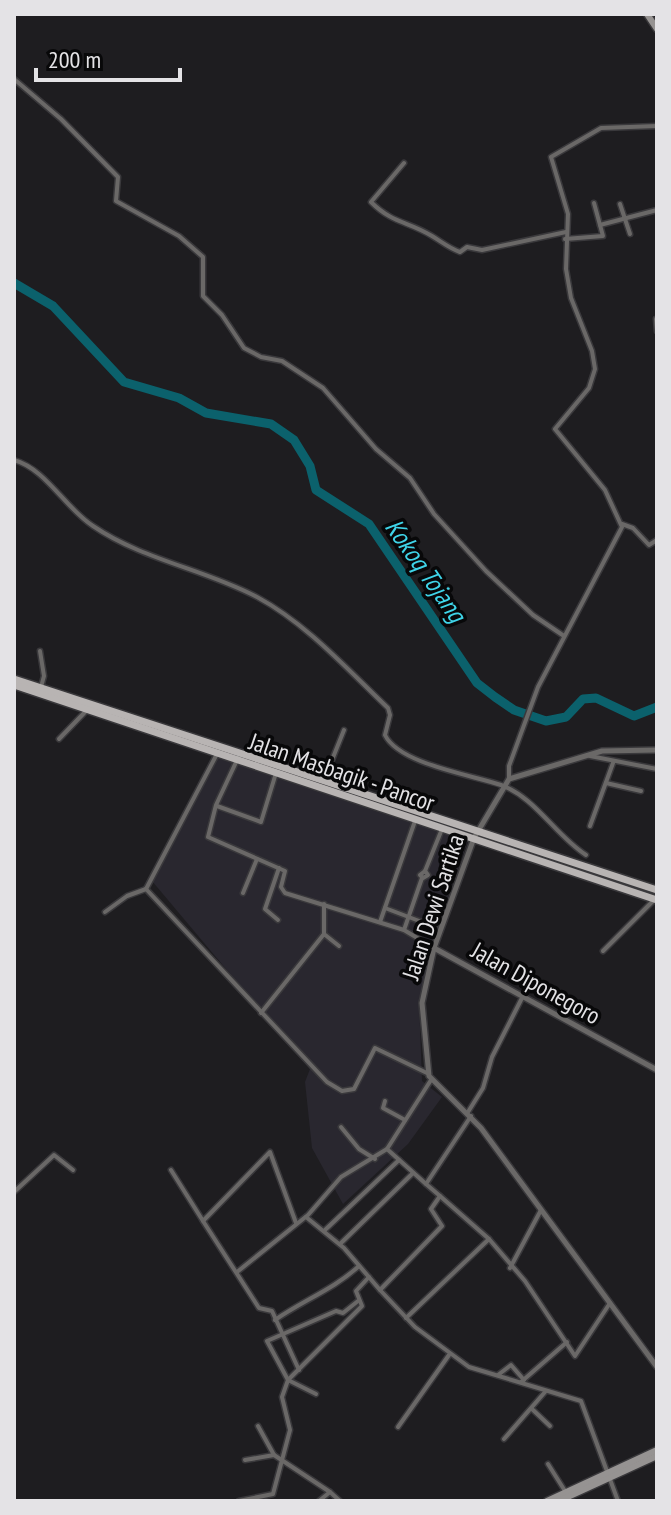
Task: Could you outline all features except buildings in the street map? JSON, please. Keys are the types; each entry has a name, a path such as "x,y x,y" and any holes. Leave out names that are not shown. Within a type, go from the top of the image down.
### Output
{"main road":[{"path":"647,14 657,29"},
{"name":"Jalan Masbagik - Pancor","path":"14,682 324,780 656,900"},
{"name":"Jalan Masbagik - Pancor","path":"39,690 88,709 120,716"},
{"name":"Jalan Masbagik - Pancor","path":"220,749 238,758 442,827 657,890"},
{"path":"547,1501 657,1453"},
{"path":"559,1501 571,1491"}],"street":[{"path":"14,79 61,119 118,177 116,201 179,236 203,257 203,296 222,315 244,348 261,357 282,361 323,388 376,449 410,478 434,514 486,571 533,615 564,636"},
{"path":"657,126 601,128 552,154 568,214 565,239 571,298 592,351 595,369 589,388 557,423 555,432 603,486 622,524 633,528 649,545 657,540"},
{"path":"404,163 371,202 393,222 406,223 446,247 460,252 467,247 482,250 566,232"},
{"path":"565,239 602,237 594,203"},
{"path":"620,204 630,234"},
{"path":"600,225 657,212"},
{"path":"656,319 657,331"},
{"path":"14,460 26,464 76,514 114,539 252,594 308,632 388,708 390,715 385,735 391,745 442,771 504,786 586,855"},
{"path":"622,524 609,557 564,636 531,705 509,766 509,779 586,754 657,750"},
{"path":"39,690 44,676 40,651"},
{"path":"59,739 88,709"},
{"path":"324,780 344,730"},
{"path":"105,912 127,896 146,889 220,749"},
{"path":"586,754 613,763 648,765 657,769"},
{"path":"238,758 216,805 208,837 279,868 265,909 278,920"},
{"path":"590,826 613,763"},
{"path":"216,805 261,822 277,771"},
{"name":"Jalan Dewi Sartika","path":"430,1077 422,1003 434,948 475,835 509,779"},
{"path":"606,783 641,791"},
{"path":"380,923 416,818"},
{"path":"404,930 422,878 427,876 425,871 442,827"},
{"path":"243,893 257,859"},
{"name":"Jalan Diponegoro","path":"279,868 285,871 281,887 285,893 404,930 657,1070"},
{"path":"146,889 319,1076 342,1091 354,1089 375,1048 430,1077 469,1114 657,1367"},
{"path":"603,951 656,900"},
{"path":"261,1013 324,934 324,904"},
{"path":"385,908 435,927"},
{"path":"324,934 339,946"},
{"path":"426,1184 483,1088 492,1057 523,996"},
{"path":"237,1272 306,1217 341,1177 387,1149 430,1077"},
{"path":"385,1101 383,1108 405,1120"},
{"path":"341,1127 359,1149 375,1159"},
{"path":"387,1149 489,1239 510,1268 525,1281 575,1356 610,1303"},
{"path":"203,1221 270,1152 296,1223"},
{"path":"15,1190 54,1155 61,1157 73,1170"},
{"path":"325,1230 399,1160"},
{"path":"171,1170 260,1309 269,1309 299,1370"},
{"path":"340,1244 413,1173"},
{"path":"380,1290 442,1226 431,1209 440,1196"},
{"path":"510,1268 541,1210"},
{"path":"306,1217 340,1244 406,1318 449,1355 469,1367 581,1401 618,1501"},
{"path":"406,1318 489,1239"},
{"path":"275,1320 307,1298 338,1286 359,1266"},
{"path":"239,1501 273,1494 290,1426 282,1397 288,1380 361,1306 356,1291 369,1277"},
{"path":"316,1394 288,1380 267,1342 336,1311 342,1313 358,1301"},
{"path":"522,1381 567,1342"},
{"path":"398,1427 449,1355"},
{"path":"497,1376 511,1365 522,1381"},
{"path":"504,1439 545,1392"},
{"path":"532,1409 550,1426"},
{"path":"258,1426 274,1455 340,1501"},
{"path":"245,1460 274,1455"},
{"path":"548,1464 580,1501"},
{"path":"319,1501 330,1492"}],"shaded area":[{"path":"219,753 469,838 437,927 419,1000 422,1081 442,1097 408,1144 343,1204 312,1148 305,1082 310,1069 152,881"}],"waterway":[{"name":"Kokoq Tojang","path":"14,283 53,306 124,382 179,398 206,413 271,424 294,440 310,466 316,490 369,524 477,683 514,710 546,721 566,717 583,699 596,698 634,716 657,707"}]}
